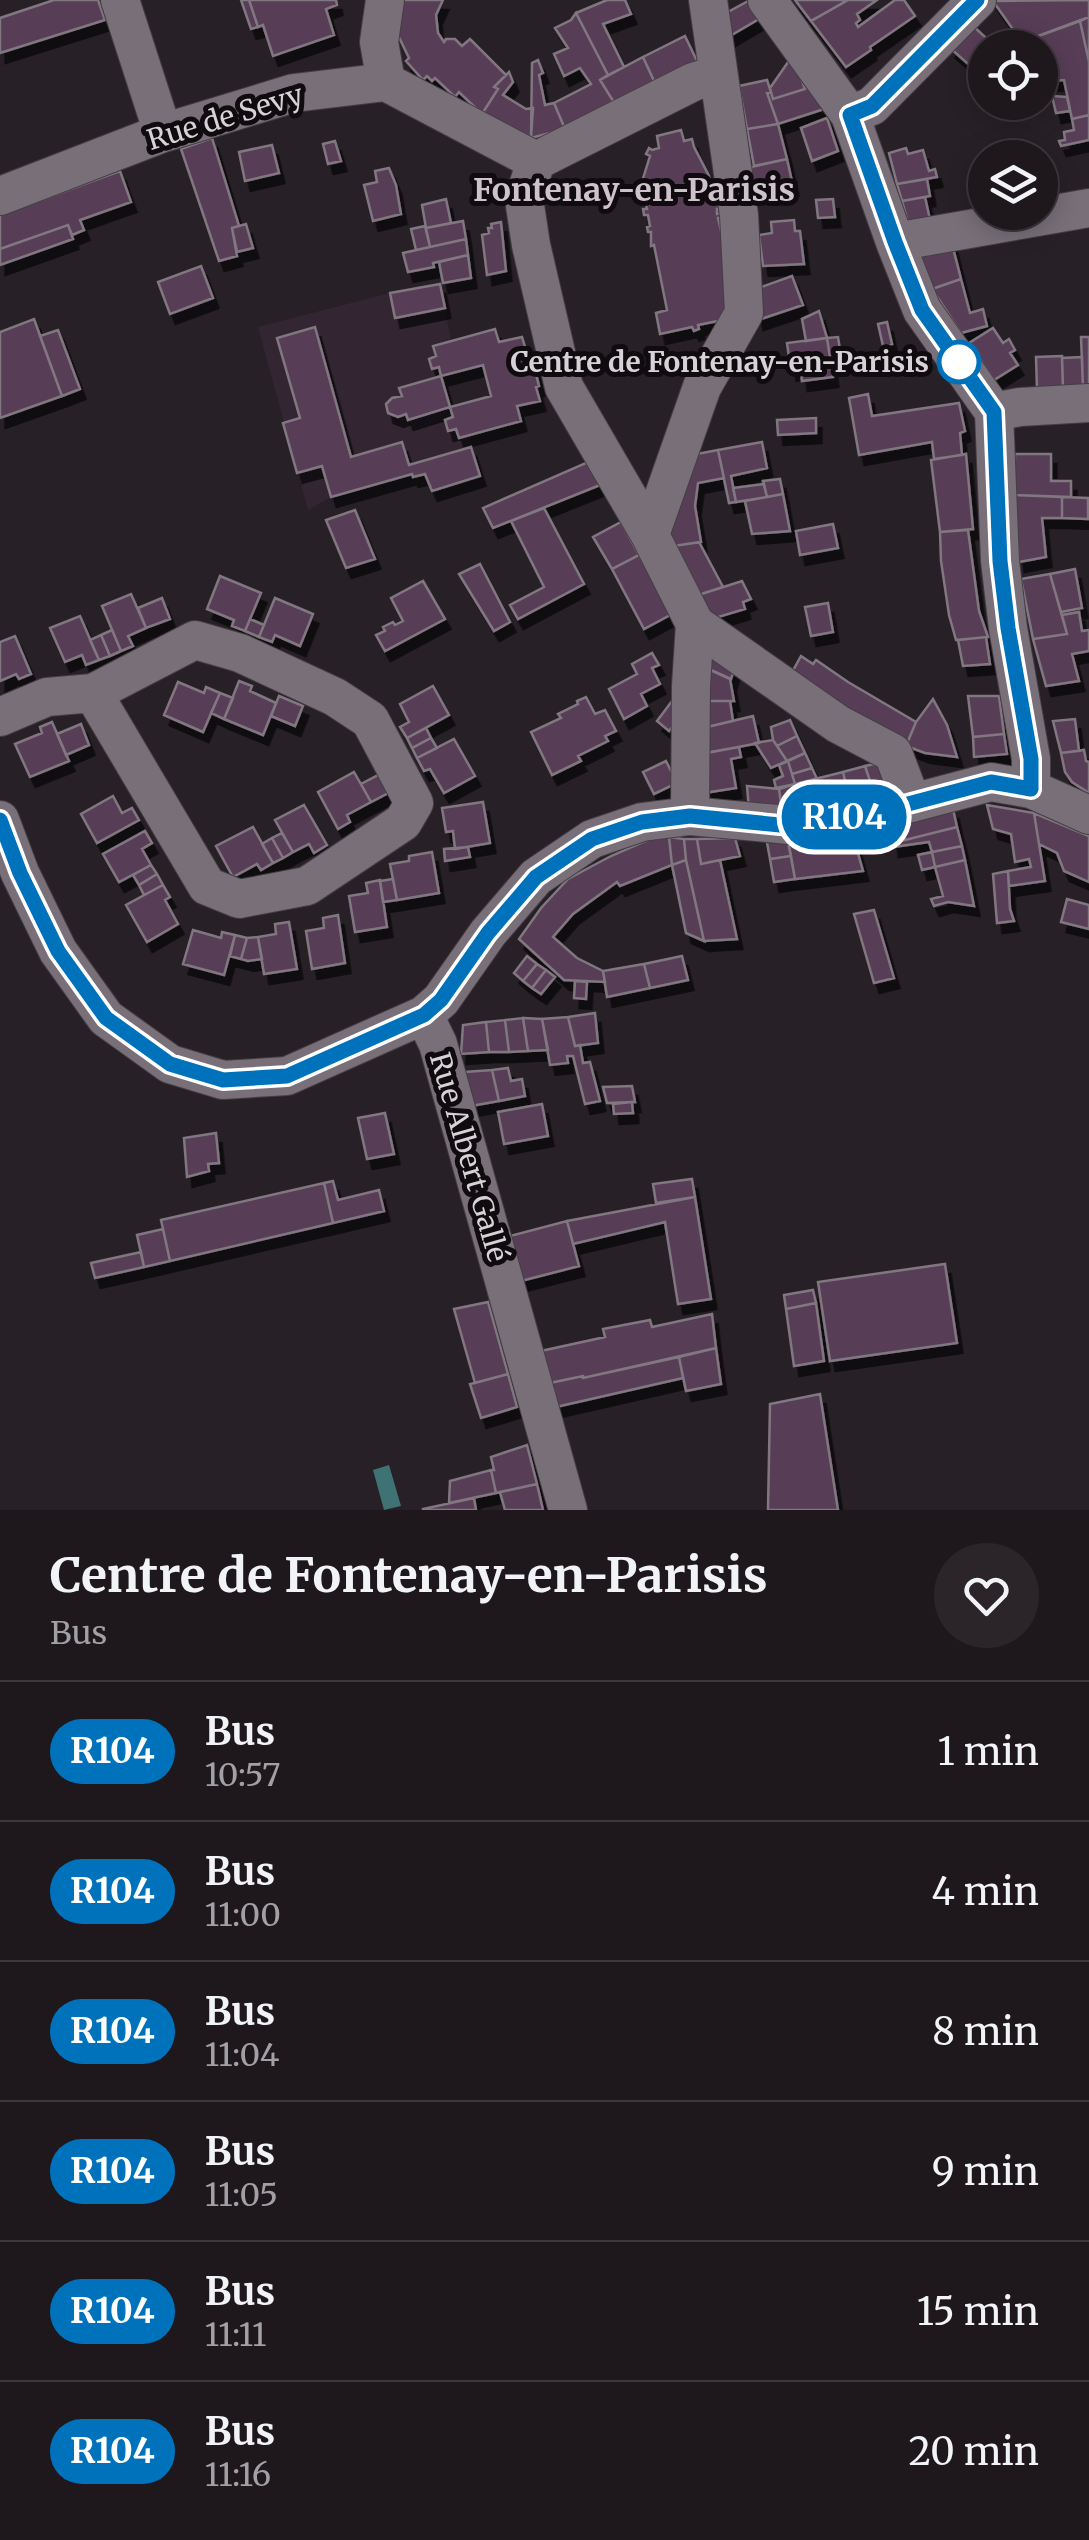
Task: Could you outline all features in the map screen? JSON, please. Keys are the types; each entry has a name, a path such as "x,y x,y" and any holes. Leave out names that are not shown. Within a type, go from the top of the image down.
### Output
{"street":[{"path":"120,0 162,133"},
{"path":"385,0 380,42 386,82 536,162"},
{"path":"650,535 702,387 744,313 739,215 708,0"},
{"path":"767,0 850,115 922,310 994,412 1000,561 1031,759 1031,789"},
{"path":"850,115 872,106 978,0"},
{"path":"718,74 693,82 536,162 524,198 564,386 650,535 695,624 838,724 893,752 912,804"},
{"name":"Rue de Sevy","path":"0,196 162,133 294,93 386,82"},
{"path":"895,242 1089,208"},
{"path":"994,412 1020,406 1089,403"},
{"path":"690,816 695,624"},
{"path":"0,717 47,697 93,693 195,640 240,653 335,697 370,720 414,803 403,822 306,886 239,900 206,886 93,693"},
{"name":"Rue Albert Gallé","path":"568,1510 438,1044 424,1015 441,1000 488,933 536,877 592,839 642,822 690,816 790,826 874,813 991,782 1031,789 1089,815"},
{"path":"0,820 20,873 58,951 106,1018 170,1064 223,1080 287,1076 424,1015"}],"shaded area":[{"path":"440,284 451,341 433,346 436,356 429,359 432,369 439,367 453,417 446,420 448,430 456,429 459,438 468,435 480,476 432,491 425,474 411,474 331,497 308,510 258,327"}],"water":[{"path":"389,1465 401,1506 384,1510 373,1470"}],"building":[{"path":"54,0 98,0 105,20 0,53 0,18"},
{"path":"241,0 249,0 258,27 251,29"},
{"path":"249,0 336,0 337,5 326,9 334,35 273,56 263,25 258,27"},
{"path":"402,0 443,0 436,15 438,33 444,42 455,39 462,46 470,39 506,75 494,87 498,89 482,114 459,92 455,97 435,78 432,81 427,76 423,80 406,61 409,58 395,29"},
{"path":"607,0 625,0 631,14 603,24 624,67 608,75 576,13"},
{"path":"750,0 764,16 730,36 728,12"},
{"path":"795,0 848,0 811,21"},
{"path":"848,0 877,0 857,14 858,27 895,0 904,0 915,16 846,67 811,21"},
{"path":"1089,0 1089,17 1054,30 1014,30 993,1"},
{"path":"576,13 608,75 600,80 615,104 565,129 554,103 591,84 580,68 564,76 554,54 568,48 555,28"},
{"path":"1089,17 1089,62 1080,21"},
{"path":"1080,21 1089,62 1089,115 1072,119 1064,80 1058,80 1055,30"},
{"path":"972,25 977,30 968,30 968,64 950,48"},
{"path":"685,36 697,61 655,83 643,57"},
{"path":"793,55 805,89 773,99 770,88"},
{"path":"643,57 655,83 615,104 600,80"},
{"path":"538,60 545,105 554,103 565,129 531,138 532,63"},
{"path":"509,72 513,82 503,95 526,109 533,108 531,138 482,114 498,89 494,87"},
{"path":"767,80 771,92 767,93 778,124 747,129 739,86"},
{"path":"804,83 824,109 778,124 767,93 771,92 773,99 805,89"},
{"path":"1058,96 1067,97 1070,111 1058,113"},
{"path":"1089,115 1089,140 1061,146 1059,141 1065,140 1064,132 1074,130 1072,119"},
{"path":"827,118 838,151 812,161 801,128"},
{"path":"778,124 787,159 754,166 747,129"},
{"path":"681,130 684,141 692,139 716,190 712,191 713,196 717,195 715,204 719,203 717,214 722,217 718,218 737,302 719,325 718,321 698,325 699,329 694,331 692,327 660,334 656,313 667,310 647,227 648,215 644,215 643,209 647,209 640,192 649,148 659,148 657,136"},
{"path":"212,138 239,226 232,228 237,256 219,261 181,149"},
{"path":"335,141 341,161 328,164 323,144"},
{"path":"272,145 279,173 245,181 239,152"},
{"path":"906,148 908,154 923,150 929,171 935,169 937,177 897,184 889,153"},
{"path":"787,159 793,186 754,193 751,167"},
{"path":"389,168 401,214 373,221 364,185 377,182 375,171"},
{"path":"120,171 131,202 80,220 84,230 72,235 68,225 0,249 0,215"},
{"path":"927,179 930,196 902,201 897,184"},
{"path":"925,197 932,229 911,233 902,201"},
{"path":"446,199 451,223 426,228 422,205"},
{"path":"833,199 835,217 818,218 816,200"},
{"path":"794,220 795,231 800,231 804,264 763,266 759,235 772,233 771,222"},
{"path":"463,221 466,239 430,247 426,228"},
{"path":"501,222 506,271 487,275 482,235 489,233 491,224"},
{"path":"246,224 253,248 237,252 232,228"},
{"path":"68,225 73,239 0,265 0,249"},
{"path":"425,226 430,247 416,250 411,229"},
{"path":"466,239 468,255 408,272 403,253"},
{"path":"951,240 961,279 932,289 914,246"},
{"path":"468,255 471,278 443,283 439,262"},
{"path":"201,266 213,298 170,314 158,282"},
{"path":"792,276 803,305 758,320 753,290"},
{"path":"961,279 970,313 983,309 987,326 961,333 932,289"},
{"path":"440,284 445,308 395,318 390,293"},
{"path":"819,311 827,338 806,341 802,319"},
{"path":"34,319 62,396 0,418 0,332"},
{"path":"887,322 892,344 883,346 878,324"},
{"path":"315,327 351,457 402,442 409,465 471,447 480,476 432,491 425,474 412,474 331,497 322,466 297,473 283,423 300,418 277,338"},
{"path":"993,328 1003,343 1009,339 1015,350 1010,353 1018,365 994,380 969,343"},
{"path":"495,329 499,342 522,337 526,350 530,350 540,401 517,406 521,421 459,438 456,429 448,431 445,420 453,417 450,407 491,396 483,365 441,376 439,367 432,369 429,359 436,356 433,346"},
{"path":"58,330 80,389 62,396 40,336"},
{"path":"838,337 842,362 831,364 827,338"},
{"path":"1081,337 1089,337 1089,386 1083,387"},
{"path":"827,338 833,377 802,381 801,370 791,371 787,343"},
{"path":"1062,356 1063,388 1037,390 1036,357"},
{"path":"1082,357 1083,387 1063,388 1062,358"},
{"path":"441,376 450,407 408,420 406,414 398,417 388,413 386,404 402,396 399,388"},
{"path":"868,394 872,416 959,403 965,431 960,433 962,455 934,459 932,442 859,455 849,398"},
{"path":"816,418 816,433 778,435 777,420"},
{"path":"762,442 767,468 731,476 736,502 729,503 718,450"},
{"path":"718,450 724,478 698,483 695,506 701,542 667,547 686,456"},
{"path":"966,454 973,529 940,532 931,460"},
{"path":"1015,454 1051,454 1051,481 1071,481 1071,497 1014,495"},
{"path":"588,462 600,485 493,528 483,508"},
{"path":"780,479 783,494 767,497 763,481"},
{"path":"764,484 767,497 736,502 733,488"},
{"path":"783,494 790,531 752,534 745,501"},
{"path":"1014,495 1062,497 1062,518 1042,518 1046,557 1019,562"},
{"path":"1062,497 1088,498 1088,519 1062,518"},
{"path":"544,508 584,584 518,619 510,605 544,587 511,521"},
{"path":"355,510 375,559 346,568 326,520"},
{"path":"621,522 639,555 612,569 593,537"},
{"path":"833,524 838,548 800,555 796,531"},
{"path":"968,530 979,611 988,637 956,640 941,561 940,532"},
{"path":"699,542 723,587 692,597 667,547"},
{"path":"639,555 672,614 644,629 612,569"},
{"path":"480,564 510,622 494,631 459,574"},
{"path":"1075,569 1082,608 1061,612 1050,574"},
{"path":"1050,574 1067,634 1033,639 1021,579"},
{"path":"220,576 261,593 245,631 232,626 234,620 207,609"},
{"path":"423,581 445,619 385,651 376,635 385,631 383,627 403,621 391,598"},
{"path":"742,581 751,599 743,602 745,609 705,621 692,597"},
{"path":"131,594 146,628 128,636 133,646 121,651 102,606"},
{"path":"162,598 170,619 146,628 138,608"},
{"path":"275,598 313,614 300,646 275,635 272,642 259,637"},
{"path":"828,603 833,632 811,636 805,607"},
{"path":"1079,612 1082,631 1089,630 1089,651 1072,654 1079,681 1046,686 1033,639 1067,634 1062,615"},
{"path":"80,616 99,660 86,665 82,655 65,662 50,628"},
{"path":"250,619 264,625 259,637 245,631"},
{"path":"112,630 121,651 110,656 101,635"},
{"path":"101,635 110,656 99,660 90,640"},
{"path":"15,636 31,674 19,679 16,674 0,681 0,642"},
{"path":"986,637 990,664 963,666 958,640"},
{"path":"709,646 738,657 731,679 702,666"},
{"path":"652,653 659,665 652,668 660,684 641,694 647,706 624,719 609,689 637,674 632,664"},
{"path":"801,656 813,664 816,660 916,722 906,746 791,674"},
{"path":"702,666 730,679 734,701 699,701"},
{"path":"239,681 276,703 263,735 224,719"},
{"path":"178,682 204,693 206,687 220,693 203,732 164,715"},
{"path":"433,686 449,715 407,738 400,727 409,722 400,704"},
{"path":"220,693 233,698 224,719 211,713"},
{"path":"279,696 303,706 295,726 271,716"},
{"path":"968,696 999,696 1004,734 973,737"},
{"path":"586,697 595,714 605,710 616,731 605,736 608,741 578,756 581,761 552,775 531,732 561,718 558,714"},
{"path":"675,697 676,722 669,731 657,721"},
{"path":"933,699 957,757 906,746 916,722"},
{"path":"699,701 730,701 733,721 703,728"},
{"path":"753,716 759,743 707,753 703,728"},
{"path":"1075,719 1079,751 1061,753 1053,721"},
{"path":"790,720 797,736 777,746 771,727"},
{"path":"52,722 69,761 30,777 15,744 42,733 40,727"},
{"path":"81,724 89,745 66,755 57,734"},
{"path":"426,728 431,738 412,748 407,738"},
{"path":"1004,734 1007,754 974,757 973,737"},
{"path":"797,736 805,753 787,761 777,746"},
{"path":"431,738 437,748 417,758 412,748"},
{"path":"454,739 475,776 444,793 430,769 424,771 417,758"},
{"path":"773,740 787,761 771,768 755,743"},
{"path":"739,747 741,757 731,759 736,788 704,793 699,754"},
{"path":"1084,750 1089,762 1089,793 1065,772 1061,753"},
{"path":"805,753 812,768 792,774 788,761"},
{"path":"666,761 677,783 654,794 643,772"},
{"path":"788,761 795,784 776,788 774,780 783,776 779,765"},
{"path":"887,761 895,792 875,796 865,766"},
{"path":"865,766 875,796 850,802 843,772"},
{"path":"812,768 817,779 795,784 792,774"},
{"path":"354,772 371,802 347,815 350,822 338,829 318,792"},
{"path":"384,772 394,790 371,802 361,784"},
{"path":"843,772 850,802 837,805 834,796 803,810 795,784"},
{"path":"795,784 803,810 782,810 779,789"},
{"path":"747,786 779,789 782,810 749,810"},
{"path":"113,796 122,813 132,808 139,820 97,843 81,814"},
{"path":"483,802 490,843 455,849 453,831 446,832 442,808"},
{"path":"304,805 327,845 314,853 309,844 293,852 275,820"},
{"path":"987,805 1034,813 1045,881 1009,886 1008,871 1031,867 1029,859 1015,862 1011,834 993,829"},
{"path":"953,809 957,827 893,843 889,822"},
{"path":"1034,813 1089,836 1089,882 1064,871 1057,853 1039,844"},
{"path":"253,827 273,863 261,870 257,864 233,877 216,846"},
{"path":"957,827 962,846 932,852 929,842 893,847 893,843"},
{"path":"851,829 863,871 795,879 787,836"},
{"path":"145,831 152,843 142,849 151,865 119,882 103,854"},
{"path":"282,833 293,852 283,858 272,838"},
{"path":"661,834 669,837 672,865 620,886 617,882 573,914 553,937 577,958 603,971 605,982 564,980 519,939 568,879"},
{"path":"787,836 791,856 770,859 766,837"},
{"path":"669,837 684,839 686,860 672,865"},
{"path":"272,838 283,858 273,863 262,844"},
{"path":"735,838 740,856 701,864 697,839"},
{"path":"684,839 697,839 701,864 720,860 737,939 704,941"},
{"path":"962,846 965,860 935,867 932,852"},
{"path":"468,847 470,857 445,861 444,849"},
{"path":"432,852 439,893 397,900 390,864"},
{"path":"932,852 935,867 922,870 918,855"},
{"path":"791,856 795,879 774,882 770,859"},
{"path":"686,860 704,941 686,933 672,865"},
{"path":"965,860 974,906 948,902 934,906 931,899 943,896 935,867"},
{"path":"151,865 157,874 139,885 133,875"},
{"path":"1008,871 1014,921 997,923 993,874"},
{"path":"157,874 163,885 144,895 139,885"},
{"path":"393,879 397,900 383,902 380,881"},
{"path":"380,880 387,927 355,932 349,896 368,893 366,883"},
{"path":"163,885 170,897 165,900 178,924 147,942 126,905"},
{"path":"1067,899 1089,905 1089,929 1061,922"},
{"path":"874,910 894,978 874,983 854,914"},
{"path":"338,915 345,963 312,969 306,931 324,928 323,918"},
{"path":"289,922 297,969 264,974 258,937 276,934 275,924"},
{"path":"193,930 221,938 222,932 235,935 224,975 183,964"},
{"path":"235,935 247,938 241,959 230,956"},
{"path":"258,937 262,959 241,959 247,938"},
{"path":"527,956 537,964 523,981 514,973"},
{"path":"682,956 688,980 650,988 644,964"},
{"path":"537,964 546,970 532,988 523,981"},
{"path":"644,964 650,988 607,997 603,971"},
{"path":"546,970 555,977 541,994 532,988"},
{"path":"575,981 587,982 586,999 574,998"},
{"path":"595,1013 598,1043 575,1046 568,1017"},
{"path":"568,1017 583,1063 590,1062 600,1101 585,1104 573,1056 567,1056 568,1063 550,1065 542,1019"},
{"path":"523,1018 528,1051 509,1052 505,1020"},
{"path":"523,1018 542,1019 548,1050 528,1051"},
{"path":"505,1020 509,1052 489,1052 486,1022"},
{"path":"486,1022 489,1052 461,1054 463,1025"},
{"path":"508,1068 511,1081 522,1079 525,1096 499,1101 492,1070"},
{"path":"492,1070 499,1101 471,1106 465,1072"},
{"path":"632,1086 635,1102 607,1103 603,1087"},
{"path":"632,1102 633,1113 614,1114 613,1104"},
{"path":"542,1104 548,1136 504,1144 498,1112"},
{"path":"385,1113 394,1154 367,1159 358,1118"},
{"path":"216,1133 219,1163 208,1164 209,1171 187,1177 184,1138"},
{"path":"692,1179 695,1197 656,1203 653,1184"},
{"path":"333,1181 338,1200 379,1190 384,1211 333,1223 324,1183"},
{"path":"324,1183 333,1223 170,1261 161,1220"},
{"path":"695,1197 711,1299 678,1304 665,1222 573,1244 567,1221"},
{"path":"567,1221 579,1266 521,1281 506,1237"},
{"path":"163,1229 170,1261 144,1267 137,1235"},
{"path":"141,1252 144,1267 95,1278 91,1263"},
{"path":"945,1264 957,1343 830,1361 818,1282"},
{"path":"813,1290 816,1303 786,1309 784,1295"},
{"path":"488,1302 508,1374 475,1383 454,1309"},
{"path":"816,1303 824,1361 794,1366 786,1309"},
{"path":"712,1314 716,1348 550,1383 541,1351 605,1337 603,1329 650,1320 652,1327"},
{"path":"716,1348 721,1384 686,1391 679,1357"},
{"path":"679,1357 683,1378 556,1407 550,1383"},
{"path":"508,1374 517,1407 481,1418 470,1384"},
{"path":"820,1394 838,1510 768,1510 770,1404"},
{"path":"527,1445 537,1484 496,1493 491,1457"},
{"path":"491,1470 496,1493 449,1503 450,1481"},
{"path":"537,1484 543,1510 505,1510 500,1492"},
{"path":"474,1498 476,1510 423,1510 423,1509"}],"bus line":[{"name":"R104","path":"0,820 20,873 58,951 106,1018 170,1064 223,1080 287,1076 424,1015 441,1000 488,933 536,877 592,839 642,822 690,816 790,826 874,813 991,782 1031,789 1031,759 1000,561 994,412 922,310 850,115 872,106 977,0"}],"place":[{"name":"Centre de Fontenay-en-Parisis","path":"959,362"}],"district":[{"name":"Fontenay-en-Parisis","path":"634,190"}]}
